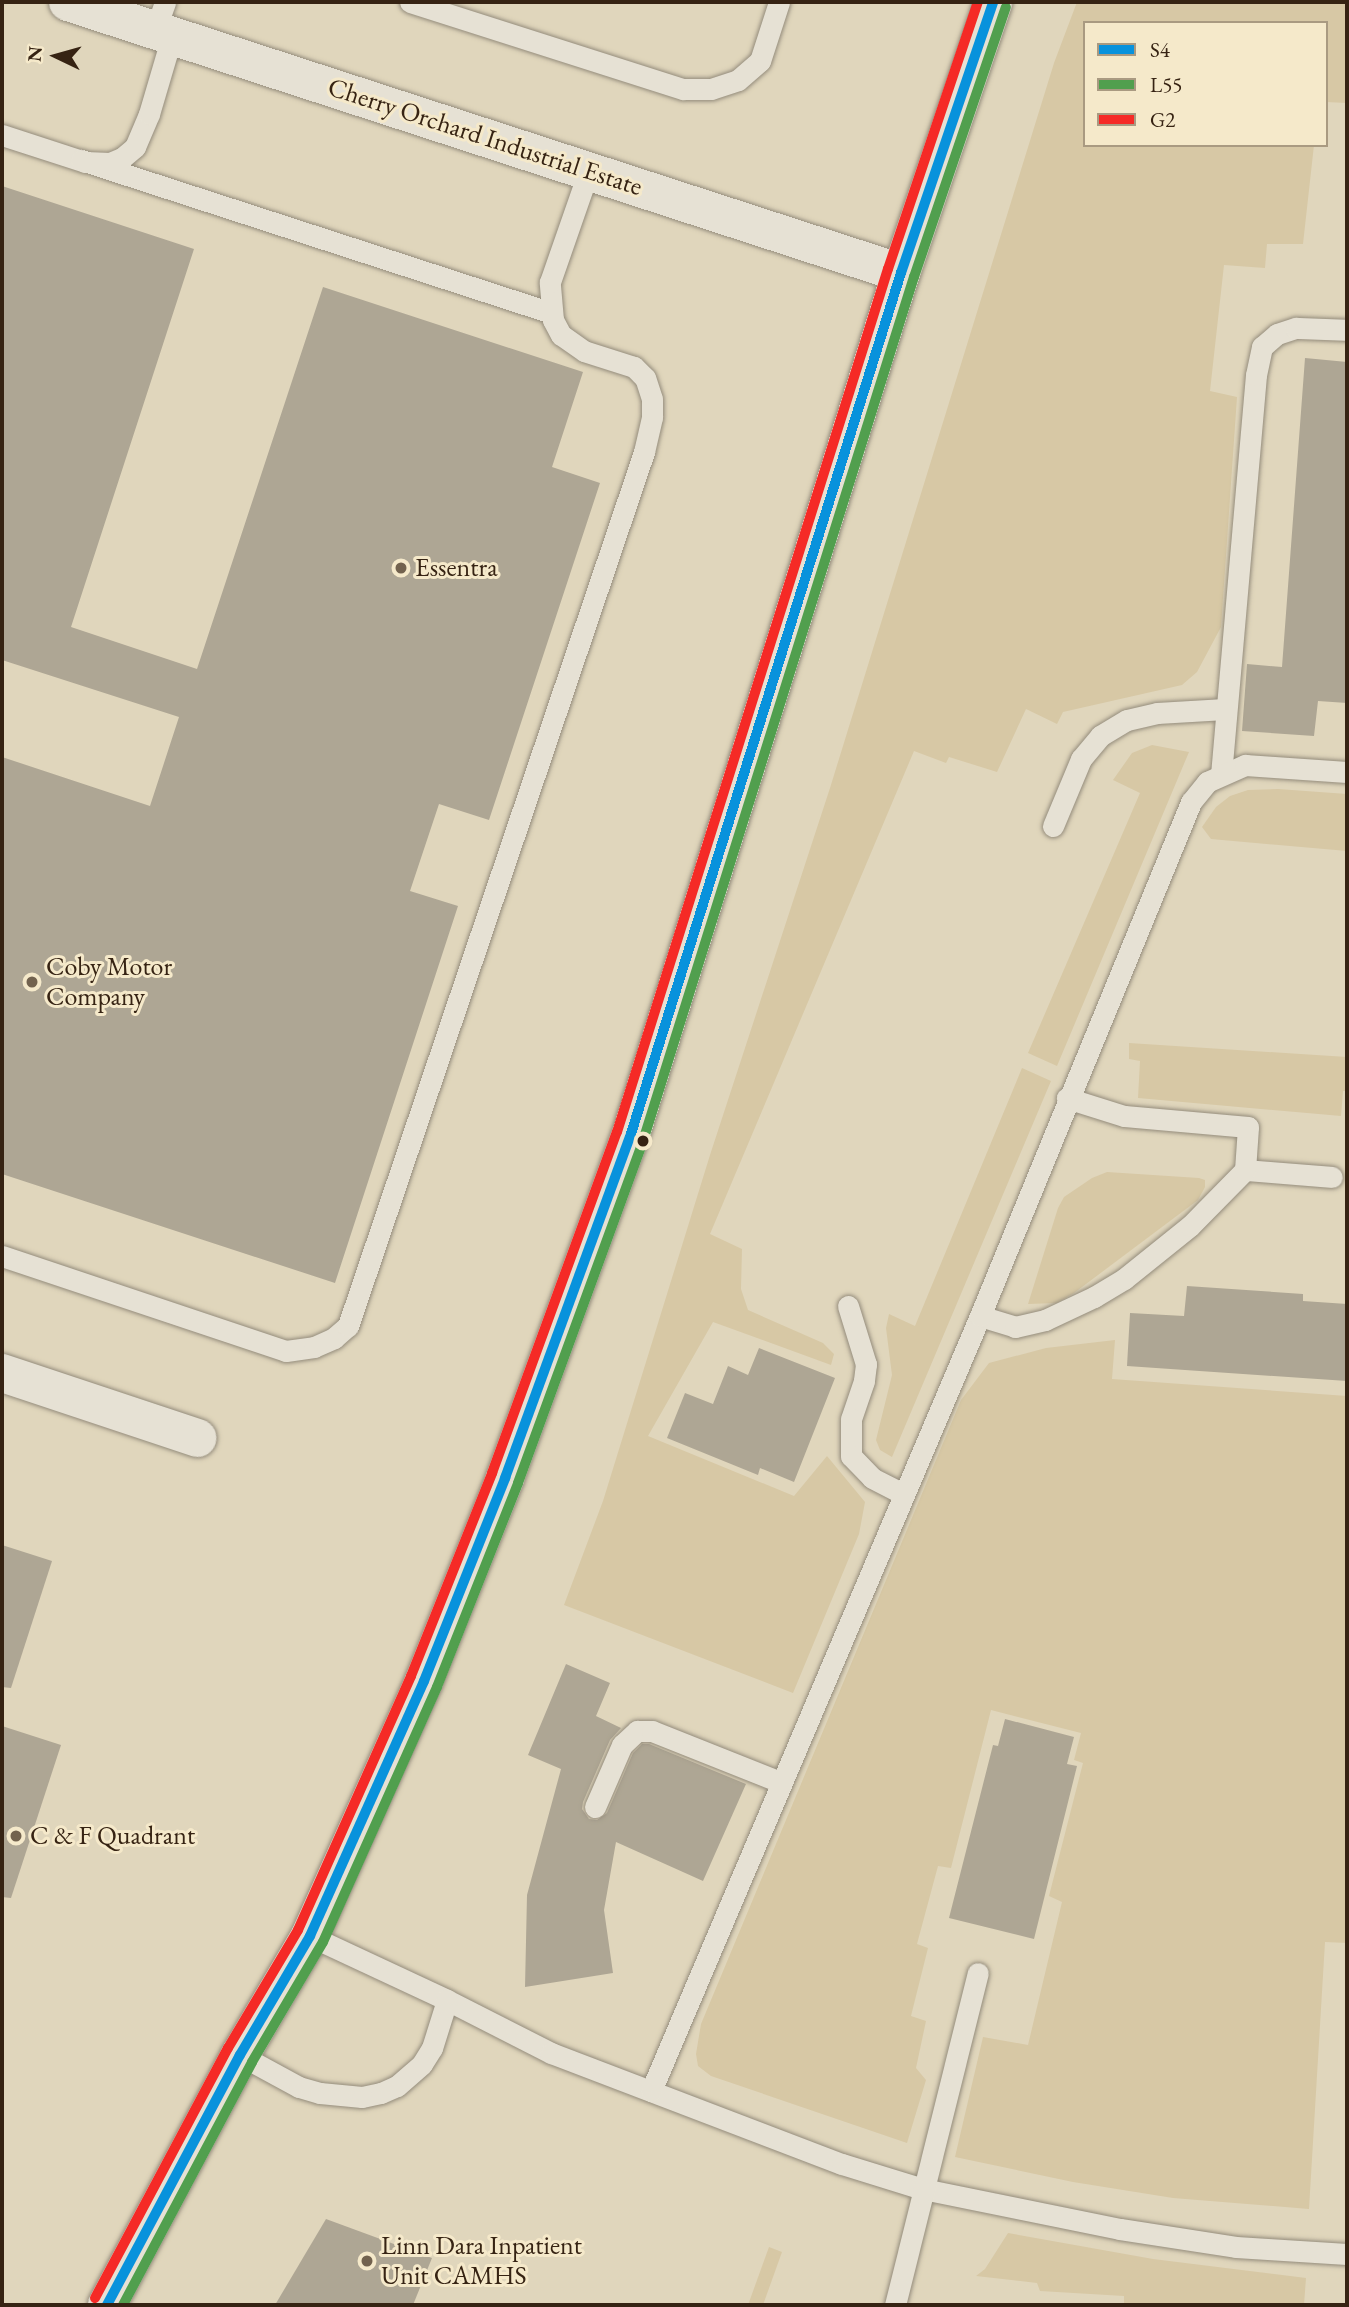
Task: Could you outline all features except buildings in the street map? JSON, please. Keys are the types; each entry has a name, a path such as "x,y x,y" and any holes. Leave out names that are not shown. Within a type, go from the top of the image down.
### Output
{"main road":[{"name":"Cherry Orchard Industrial Estate","path":"68,2 164,23 589,170 901,273"},
{"path":"107,2305 240,2055 310,1936 424,1681 505,1478 630,1137 901,273 993,2"},
{"path":"2,1373 197,1438"}],"lane":[{"path":"410,2 683,89 711,89 738,80 760,61 779,2"},
{"path":"81,160 110,163 122,158 135,147 149,114 164,23"},
{"path":"2,135 551,313"},
{"path":"2,1256 286,1351 314,1347 334,1338 348,1326 644,452 652,417 652,399 634,367 584,351 561,335 551,313 550,282 589,170"},
{"path":"1221,775 1256,375 1262,347 1277,334 1296,328 1347,330"},
{"path":"1053,826 1081,759 1100,736 1127,720 1157,713 1225,709"},
{"path":"651,2091 980,1316 1191,802 1207,782 1245,765 1347,772"},
{"path":"980,1316 1015,1327 1045,1321 1094,1297 1124,1279 1190,1226 1245,1170 1248,1127 1124,1116 1068,1098"},
{"path":"1245,1170 1332,1177"},
{"path":"848,1307 866,1364 864,1381 851,1419 851,1457 872,1478 904,1494"},
{"path":"595,1807 622,1745 637,1731 652,1731 780,1782"},
{"path":"310,1936 447,2000 551,2053 842,2164 922,2189 1120,2229 1236,2246 1347,2254"},
{"path":"895,2305 978,1973"},
{"path":"240,2055 299,2087 320,2093 362,2096 381,2093 397,2087 422,2064 432,2048 447,2000"}],"shaded area":[{"path":"1077,2 1347,2 1347,103 1328,102 1328,21 1083,21 1083,147 1314,147 1303,244 1267,244 1265,268 1224,265 1210,391 1237,397 1221,627 1197,672 1182,685 1063,712 1057,724 1026,709 997,772 949,757 946,763 914,751 710,1234 742,1249 741,1289 748,1310 823,1343 834,1354 831,1365 713,1322 648,1436 794,1496 827,1456 865,1502 859,1534 793,1693 564,1605 603,1501 710,1155 830,788 1054,63"},
{"path":"1152,745 1189,752 1057,1066 1028,1053 1140,793 1113,780 1132,753"},
{"path":"1278,789 1347,794 1347,851 1211,839 1202,827 1216,807 1230,796 1248,790"},
{"path":"1129,1043 1347,1057 1347,1091 1343,1091 1341,1116 1138,1098 1140,1061 1129,1059"},
{"path":"1022,1068 1051,1081 892,1457 880,1450 876,1440 892,1375 886,1328 889,1314 915,1326"},
{"path":"1107,1172 1199,1178 1205,1180 1205,1187 1198,1200 1074,1293 1057,1303 1028,1304 1058,1208 1064,1197 1092,1178"},
{"path":"1115,1340 1112,1379 1347,1396 1347,1943 1325,1942 1309,2209 1173,2198 1073,2182 955,2157 983,2037 1028,2045 1062,1902 1049,1896 1083,1763 1074,1760 1081,1733 991,1710 951,1868 938,1866 917,1944 928,1948 911,2016 926,2021 916,2068 926,2080 907,2143 711,2076 698,2066 696,2054 701,2024 961,1400 989,1363 1046,1348"},
{"path":"1008,2233 1153,2259 1306,2278 1304,2305 1124,2305 1124,2296 1040,2291 1037,2283 976,2276 985,2269"},
{"path":"769,2247 782,2252 763,2305 748,2305"}],"transit line":[{"name":"G2","path":"95,2298 228,2048 298,1930 411,1676 492,1473 617,1132 888,269 978,2"},
{"name":"S4","path":"107,2305 240,2055 310,1936 424,1681 505,1478 630,1137 901,273 993,2"},
{"name":"L55","path":"123,2305 252,2062 323,1942 437,1687 518,1483 643,1141 914,277 1006,7"}],"place":[{"name":"Essentra","path":"401,568"},
{"name":"Coby Motor Company","path":"32,982"},
{"name":"C & F Quadrant","path":"16,1836"},
{"name":"Linn Dara Inpatient Unit CAMHS","path":"367,2261"}]}
